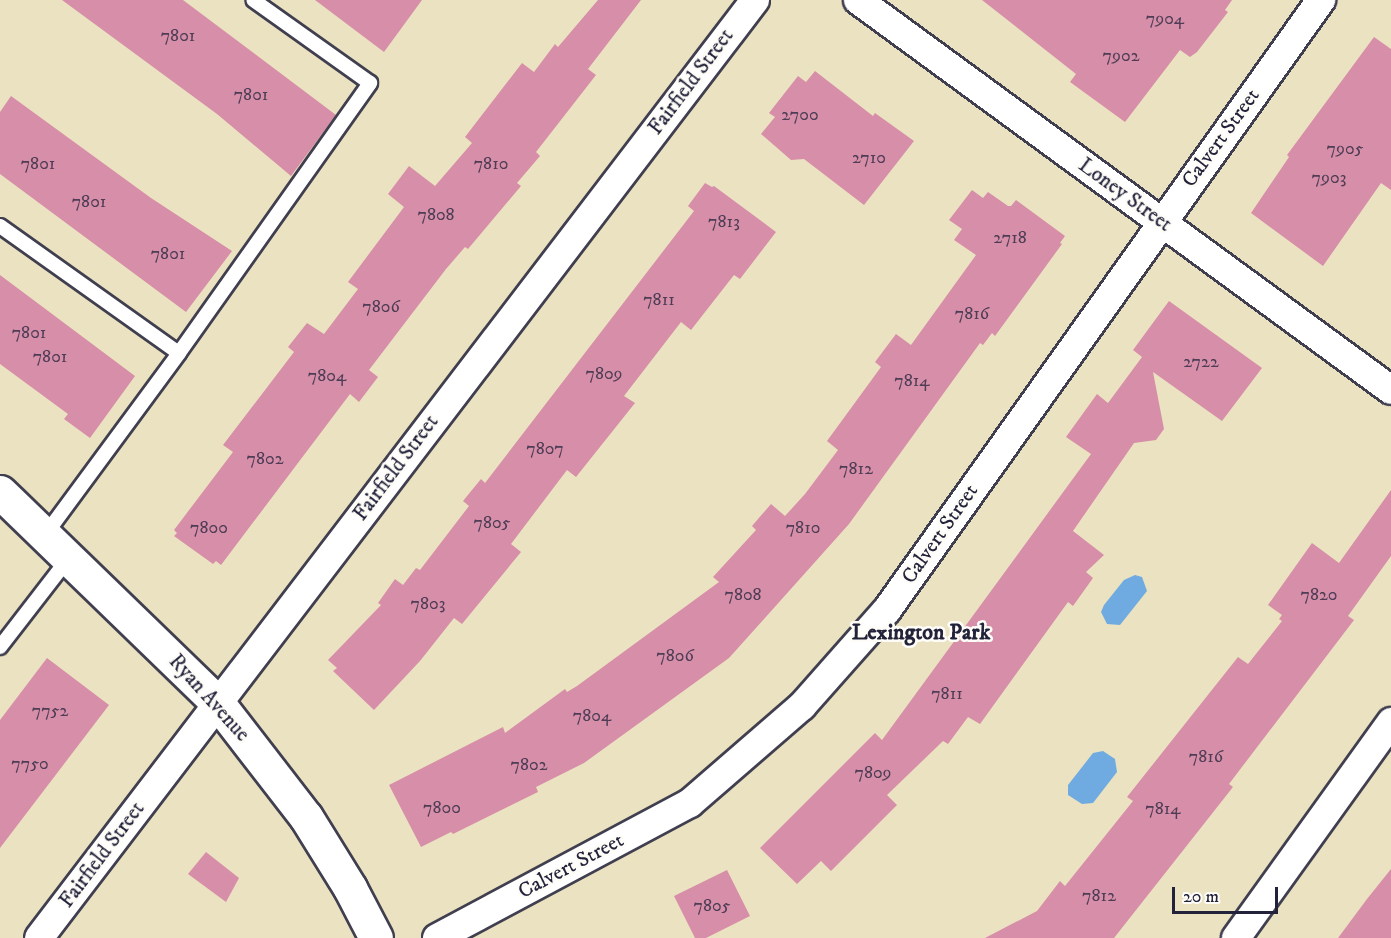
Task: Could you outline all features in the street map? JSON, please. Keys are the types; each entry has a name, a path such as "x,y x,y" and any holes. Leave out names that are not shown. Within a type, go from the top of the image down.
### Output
{"street":[{"name":"Fairfield Street","path":"39,938 754,0"},
{"name":"Loney Street","path":"858,0 1391,390"},
{"name":"Calvert Street","path":"437,938 690,802 802,706 887,610 1161,221 1321,0"},
{"name":"Ryan Avenue","path":"0,492 217,702 306,817 350,888 376,938"},
{"path":"1236,938 1391,722"}],"lane":[{"path":"45,535 179,354 370,83 253,0"},
{"path":"0,226 179,354"},
{"path":"0,647 69,558"}],"water":[{"path":"1135,575 1142,577 1147,591 1120,625 1107,624 1101,612 1104,605 1124,580"},
{"path":"1103,751 1115,759 1117,772 1093,803 1082,804 1068,795 1068,785 1093,753"}],"building":[{"path":"62,0 183,0 336,115 291,176 217,114"},
{"path":"315,0 422,0 384,52"},
{"path":"598,0 641,0 588,69 596,75 536,152 540,156 517,183 521,186 468,249 465,247 446,269 369,370 378,377 359,402 350,394 221,565 216,561 213,564 174,536 177,533 174,530 233,452 223,445 294,352 288,347 307,323 324,334 358,289 348,282 404,207 388,194 409,166 435,186 472,143 465,137 522,63 534,72 555,44 558,47"},
{"path":"982,0 1232,0 1225,10 1228,12 1197,52 1190,57 1180,50 1125,122 1070,82 1076,74"},
{"path":"1374,37 1391,49 1391,190 1381,183 1323,266 1251,213 1289,157 1287,155"},
{"path":"815,71 873,116 875,113 914,141 864,205 804,159 791,160 761,134 775,117 769,113 798,76 806,82"},
{"path":"11,96 151,198 232,251 186,312 0,174 0,112"},
{"path":"705,183 714,186 776,232 740,279 734,275 691,330 681,322 624,396 635,403 576,477 567,470 511,544 521,552 462,624 454,618 420,661 374,710 333,671 337,668 328,660 381,605 378,603 395,579 403,585 416,568 420,570 469,506 463,501 481,479 485,483 694,211 688,206"},
{"path":"972,190 983,198 988,192 1008,206 1016,200 1065,236 1060,243 1062,244 995,336 992,333 983,345 980,343 849,524 729,658 584,763 536,787 538,792 453,834 451,832 421,847 389,785 503,727 505,733 565,689 567,692 577,686 719,582 713,577 756,530 752,526 771,504 785,516 805,494 838,450 827,441 881,367 875,362 896,334 911,345 976,255 954,240 962,229 949,220"},
{"path":"0,275 135,376 90,438 64,419 68,414 0,364"},
{"path":"1169,301 1262,368 1222,421 1153,372 1164,429 1156,440 1134,443 1073,531 1104,555 1086,572 1093,578 1073,606 1068,602 980,724 968,717 948,744 943,741 887,795 897,805 831,871 821,861 797,884 760,848 875,733 882,740 1091,454 1066,437 1097,394 1108,403 1142,357 1133,350"},
{"path":"1391,490 1391,556 1348,616 1354,620 1229,784 1233,787 1114,938 985,938 1037,911 1060,881 1065,886 1133,801 1127,797 1238,657 1248,664 1282,621 1279,619 1282,615 1268,605 1312,543 1339,563"},
{"path":"47,658 109,705 0,848 0,720"},
{"path":"206,852 239,878 226,902 188,874"},
{"path":"1391,869 1391,938 1338,938 1367,899"},
{"path":"727,870 750,916 706,938 695,938 674,896"}],"district":[{"name":"Lexington Park","path":"921,633"}]}
